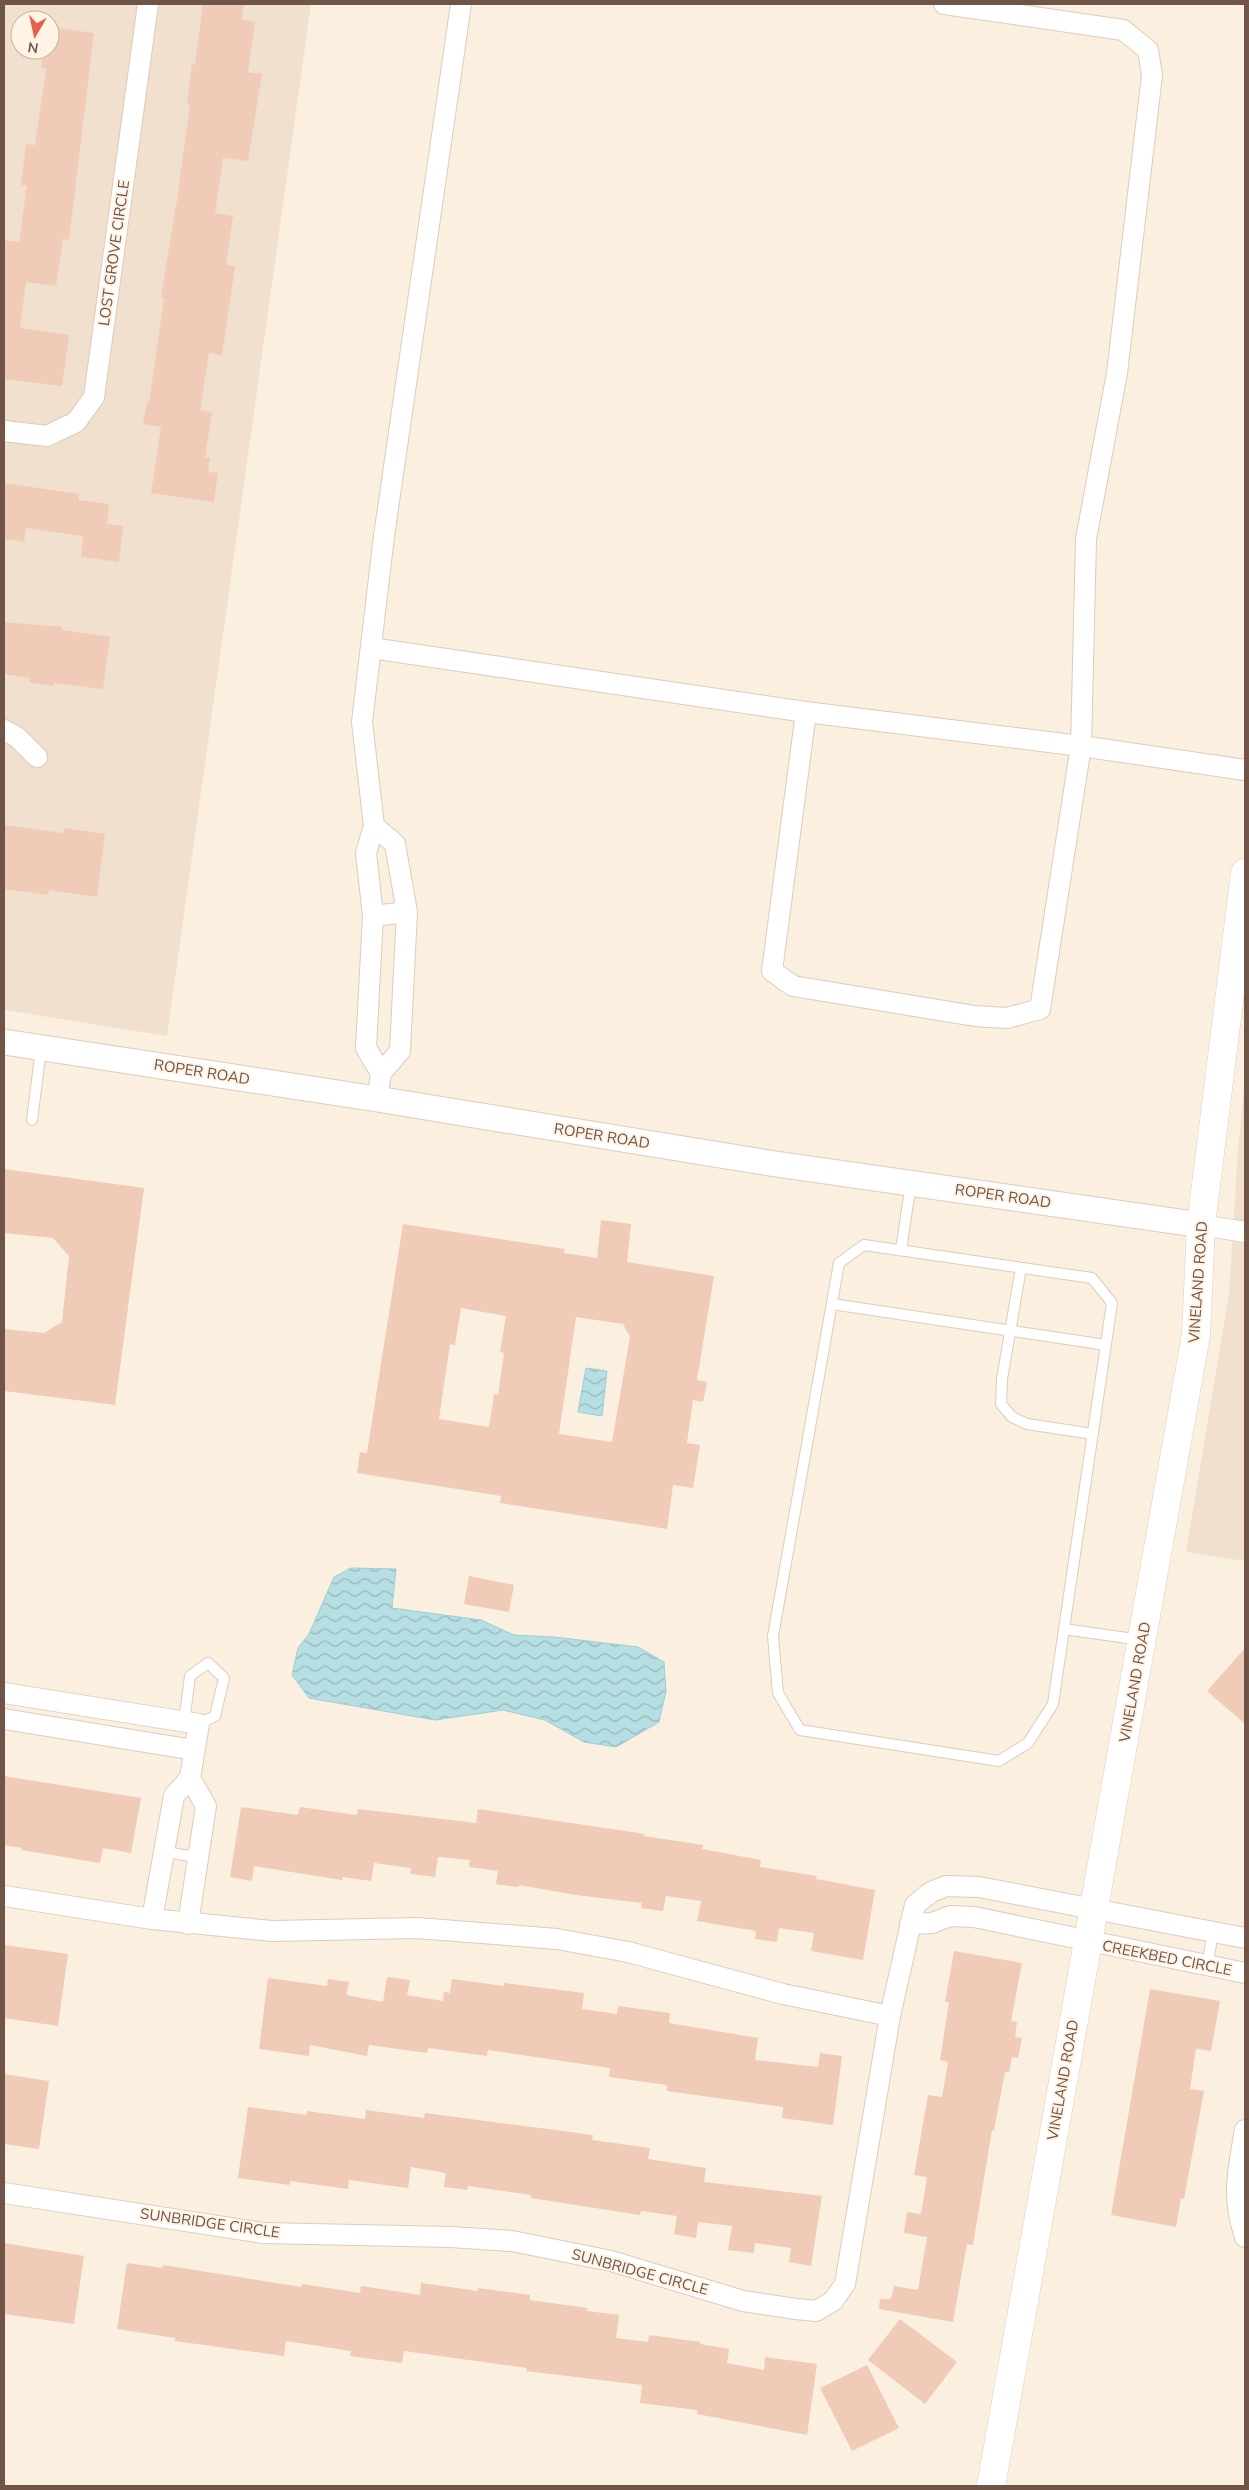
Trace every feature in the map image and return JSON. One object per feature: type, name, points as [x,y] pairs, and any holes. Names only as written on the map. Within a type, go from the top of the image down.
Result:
[{"type":"main road","name":"VINELAND ROAD","points":[[991,2486],[1196,1334],[1202,1225],[1245,873]]},
{"type":"street","name":"LOST GROVE CIRCLE","points":[[4,431],[48,436],[76,422],[94,397],[148,4]]},
{"type":"street","points":[[381,1073],[366,1048],[373,916],[366,853],[374,826],[362,722],[384,536],[462,4]]},
{"type":"street","points":[[806,712],[772,971],[794,986],[975,1016],[1007,1018],[1040,1009],[1081,746],[1086,538],[1117,373],[1152,76],[1148,50],[1123,30],[944,4]]},
{"type":"street","points":[[371,648],[806,712],[1081,746],[1245,770]]},
{"type":"street","points":[[4,730],[17,737],[37,757]]},
{"type":"street","points":[[374,826],[395,844],[407,912],[400,1050],[381,1073],[378,1099]]},
{"type":"street","points":[[373,916],[407,912]]},
{"type":"street","name":"ROPER ROAD","points":[[4,1042],[378,1099],[769,1163],[1202,1225]]},
{"type":"street","points":[[1202,1225],[1245,1232]]},
{"type":"street","points":[[4,1693],[192,1723],[194,1750],[190,1778],[174,1796],[152,1919]]},
{"type":"street","points":[[4,1719],[194,1750]]},
{"type":"street","points":[[188,1924],[206,1806],[190,1778]]},
{"type":"street","name":"SUNBRIDGE CIRCLE","points":[[4,2193],[263,2233],[451,2236],[512,2241],[611,2261],[743,2301],[816,2311],[833,2301],[845,2284],[890,2016],[910,1924],[916,1905],[930,1892],[946,1886],[979,1887],[1094,1910]]},
{"type":"street","points":[[974,1917],[979,1887]]},
{"type":"street","points":[[4,1896],[188,1924],[272,1931],[417,1928],[558,1939],[628,1952],[783,1994],[890,2016]]},
{"type":"street","points":[[1094,1910],[1245,1938]]},
{"type":"street","points":[[910,1924],[932,1924],[950,1916],[974,1917],[1088,1942]]},
{"type":"street","name":"CREEKBED CIRCLE","points":[[1088,1942],[1245,1973]]},
{"type":"street","points":[[1245,2130],[1236,2186],[1237,2214],[1245,2237]]},
{"type":"lane","points":[[32,1120],[42,1048]]},
{"type":"lane","points":[[901,1250],[911,1183]]},
{"type":"lane","points":[[864,1245],[1021,1268],[1092,1278],[1112,1303],[1054,1704],[1028,1743],[999,1761],[800,1730],[778,1693],[773,1636],[839,1263],[864,1245]]},
{"type":"lane","points":[[1021,1268],[1009,1330],[1002,1379],[1001,1404],[1012,1417],[1027,1424],[1093,1434]]},
{"type":"lane","points":[[832,1304],[1106,1345]]},
{"type":"lane","points":[[1064,1629],[1142,1640]]},
{"type":"lane","points":[[208,1663],[224,1678],[215,1716],[192,1723],[190,1676],[208,1663]]},
{"type":"lane","points":[[165,1852],[198,1857]]},
{"type":"lane","points":[[1207,1966],[1213,1933]]},
{"type":"shaded area","points":[[4,4],[311,4],[167,1036],[4,1010]]},
{"type":"shaded area","points":[[1245,1078],[1245,1561],[1186,1552],[1229,1293],[1238,1150]]},
{"type":"water","points":[[586,1368],[607,1371],[602,1416],[578,1412]]},
{"type":"water","points":[[351,1568],[396,1569],[392,1608],[481,1620],[514,1635],[554,1637],[638,1647],[664,1662],[666,1691],[659,1722],[616,1747],[584,1742],[545,1720],[503,1710],[435,1720],[309,1698],[292,1675],[298,1648],[309,1634],[334,1577]]},
{"type":"building","points":[[203,4],[244,4],[242,20],[255,22],[248,72],[262,74],[248,161],[223,158],[215,213],[233,216],[226,265],[235,266],[222,355],[209,353],[200,410],[212,412],[205,458],[210,458],[208,472],[218,473],[214,502],[151,493],[161,427],[143,424],[147,403],[149,403],[164,298],[161,297],[190,104],[187,103],[192,64],[195,65]]},
{"type":"building","points":[[60,28],[94,33],[69,240],[63,239],[56,286],[26,282],[20,328],[69,335],[62,386],[4,379],[4,240],[19,242],[27,185],[21,185],[26,144],[35,145],[46,69],[41,68],[42,60],[60,60]]},
{"type":"building","points":[[4,483],[79,494],[79,500],[109,504],[107,524],[123,526],[119,562],[81,557],[83,536],[26,528],[24,542],[4,539]]},
{"type":"building","points":[[4,622],[62,627],[62,630],[110,637],[103,689],[54,683],[54,686],[29,682],[30,678],[4,674]]},
{"type":"building","points":[[4,825],[64,833],[64,828],[105,834],[97,897],[49,890],[48,895],[4,889]]},
{"type":"building","points":[[4,1169],[144,1188],[115,1405],[4,1391],[4,1329],[44,1333],[62,1322],[69,1256],[53,1238],[4,1233]]},
{"type":"building","points":[[601,1220],[631,1224],[627,1262],[714,1276],[697,1380],[707,1382],[703,1402],[693,1400],[687,1443],[700,1445],[693,1488],[673,1485],[667,1529],[500,1503],[501,1496],[357,1473],[360,1452],[367,1453],[403,1224],[565,1249],[564,1253],[597,1258]],"holes":[[[461,1308],[506,1316],[500,1352],[504,1353],[498,1395],[494,1394],[489,1427],[439,1419],[450,1344],[455,1345]],[[576,1317],[623,1324],[630,1337],[612,1442],[559,1434]]]},
{"type":"building","points":[[469,1576],[514,1585],[509,1612],[464,1604]]},
{"type":"building","points":[[1245,1648],[1245,1724],[1207,1691]]},
{"type":"building","points":[[4,1776],[141,1798],[131,1853],[103,1848],[100,1863],[21,1850],[22,1848],[4,1845]]},
{"type":"building","points":[[241,1807],[298,1815],[300,1807],[357,1815],[358,1809],[476,1823],[478,1809],[645,1834],[644,1836],[703,1845],[702,1849],[761,1860],[760,1867],[817,1876],[816,1879],[875,1890],[863,1960],[811,1951],[814,1933],[779,1928],[777,1942],[755,1939],[756,1931],[697,1921],[701,1901],[666,1896],[663,1911],[641,1908],[642,1903],[576,1895],[519,1885],[518,1887],[496,1884],[498,1871],[469,1867],[470,1860],[438,1857],[435,1877],[410,1874],[411,1868],[374,1863],[371,1881],[343,1877],[342,1880],[254,1866],[252,1881],[230,1877]]},
{"type":"building","points":[[4,1945],[68,1954],[58,2026],[4,2018]]},
{"type":"building","points":[[954,1951],[1022,1963],[1011,2021],[1017,2022],[1015,2037],[1022,2038],[1018,2058],[1012,2057],[1009,2072],[1005,2072],[994,2130],[992,2130],[973,2245],[967,2244],[953,2322],[879,2309],[880,2299],[891,2299],[894,2286],[918,2290],[927,2237],[904,2233],[907,2212],[921,2214],[927,2177],[914,2175],[928,2095],[942,2097],[948,2062],[940,2060],[949,2002],[945,2002]]},
{"type":"building","points":[[387,1977],[410,1980],[407,1995],[443,2001],[444,1992],[450,1993],[452,1979],[504,1986],[504,1983],[584,1993],[582,2009],[617,2014],[618,2006],[670,2013],[669,2023],[758,2038],[755,2060],[818,2067],[820,2053],[842,2056],[833,2125],[782,2118],[783,2107],[667,2091],[667,2085],[609,2077],[610,2068],[488,2050],[487,2056],[428,2048],[427,2053],[369,2045],[367,2056],[310,2045],[309,2056],[259,2049],[268,1978],[327,1986],[328,1979],[349,1982],[346,1995],[383,2002]]},
{"type":"building","points":[[1150,1989],[1220,2001],[1211,2051],[1196,2049],[1190,2089],[1204,2091],[1184,2199],[1181,2198],[1176,2227],[1111,2215]]},
{"type":"building","points":[[4,2074],[49,2081],[39,2149],[4,2144]]},
{"type":"building","points":[[248,2107],[307,2115],[307,2111],[365,2119],[366,2110],[424,2118],[425,2113],[593,2135],[592,2140],[650,2148],[648,2159],[706,2168],[704,2182],[822,2196],[811,2266],[789,2262],[791,2248],[755,2243],[754,2253],[728,2250],[732,2226],[698,2222],[696,2238],[674,2234],[677,2216],[641,2211],[640,2215],[531,2198],[532,2195],[468,2186],[467,2190],[444,2187],[446,2173],[411,2167],[408,2188],[349,2180],[348,2189],[290,2181],[290,2185],[238,2178]]},
{"type":"building","points":[[4,2243],[84,2256],[74,2324],[4,2314]]},
{"type":"building","points":[[127,2263],[163,2268],[163,2265],[301,2287],[302,2284],[360,2293],[361,2286],[420,2295],[421,2283],[478,2291],[478,2288],[530,2295],[530,2300],[588,2308],[587,2311],[619,2315],[616,2338],[648,2342],[649,2335],[700,2342],[700,2344],[729,2349],[727,2363],[764,2370],[765,2357],[817,2364],[807,2435],[697,2414],[697,2410],[640,2403],[642,2385],[526,2371],[527,2368],[404,2351],[402,2363],[350,2356],[351,2351],[286,2341],[284,2356],[175,2341],[175,2338],[117,2329]]},
{"type":"building","points":[[900,2319],[957,2362],[925,2404],[868,2360]]},
{"type":"building","points":[[867,2365],[899,2428],[852,2451],[820,2388]]}]
